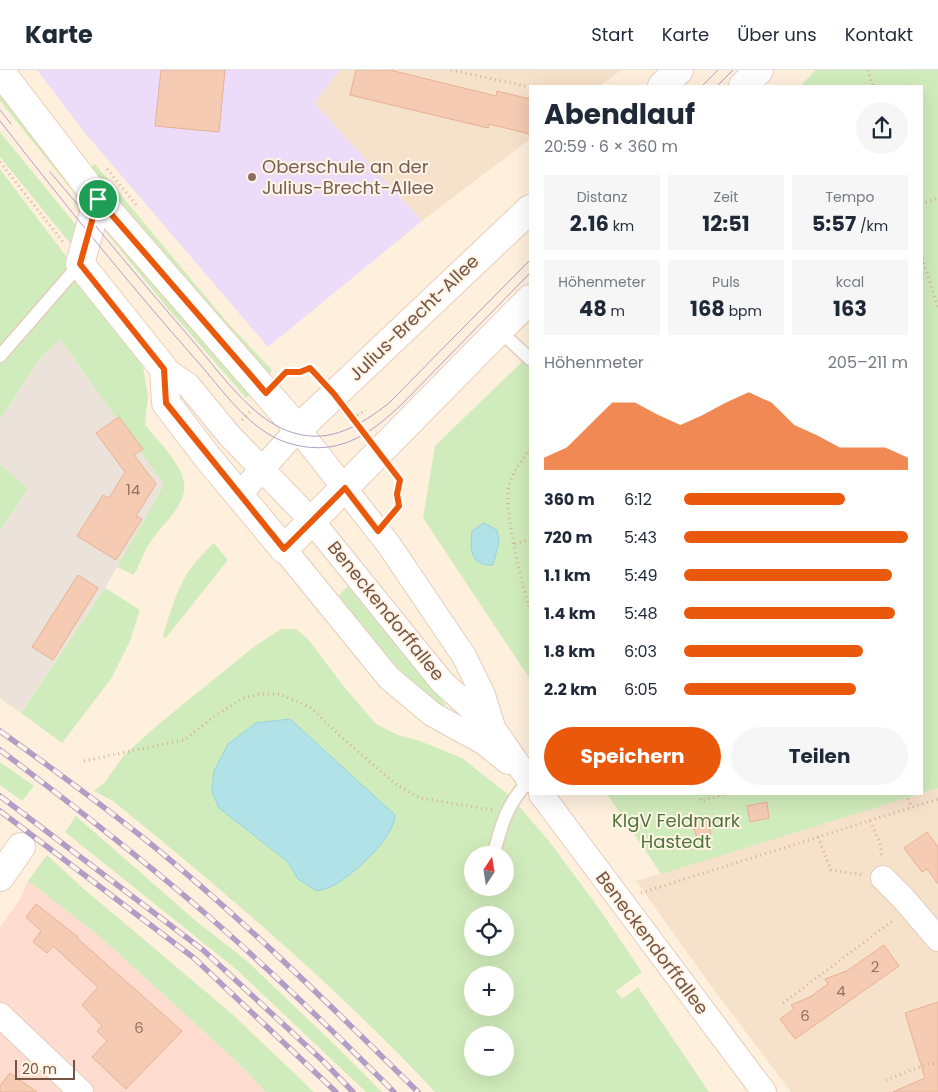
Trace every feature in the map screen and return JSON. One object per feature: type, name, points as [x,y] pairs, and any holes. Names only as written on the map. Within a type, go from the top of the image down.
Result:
[{"type":"main road","points":[[663,85],[679,70]]},
{"type":"main road","points":[[744,85],[759,70]]},
{"type":"main road","points":[[0,72],[98,199],[298,429]]},
{"type":"main road","points":[[98,199],[80,264],[164,369]]},
{"type":"main road","name":"Julius-Brecht-Allee","points":[[298,429],[529,210]]},
{"type":"main road","points":[[284,549],[529,300]]},
{"type":"main road","name":"Beneckendorffallee","points":[[164,369],[166,403],[238,495],[284,549]]},
{"type":"main road","points":[[0,877],[21,847]]},
{"type":"street","name":"Beneckendorffallee","points":[[164,369],[188,385],[229,435],[262,467],[312,521],[442,682],[493,728],[529,779]]},
{"type":"street","name":"Beneckendorffallee","points":[[298,429],[378,531],[464,656],[483,695],[493,728]]},
{"type":"street","name":"Julius-Brecht-Allee","points":[[238,495],[298,429]]},
{"type":"street","name":"Beneckendorffallee","points":[[284,549],[389,678],[432,714],[483,742],[529,782]]},
{"type":"street","name":"Beneckendorffallee","points":[[541,795],[764,1092]]},
{"type":"street","points":[[883,878],[938,939]]},
{"type":"street","points":[[0,1014],[81,1092]]},
{"type":"lane","points":[[0,356],[80,264]]},
{"type":"lane","points":[[499,330],[529,358]]},
{"type":"lane","points":[[496,846],[512,800],[529,788]]},
{"type":"path","points":[[451,70],[529,87]]},
{"type":"path","points":[[868,70],[873,85]]},
{"type":"path","points":[[0,162],[80,264]]},
{"type":"path","points":[[923,203],[938,198]]},
{"type":"path","points":[[923,259],[938,308]]},
{"type":"path","points":[[229,435],[286,372],[300,372],[310,368],[334,394],[400,480],[397,494],[399,506],[378,531]]},
{"type":"path","points":[[353,418],[366,410]]},
{"type":"path","points":[[529,450],[509,485],[507,510],[529,606]]},
{"type":"path","points":[[515,544],[529,539]]},
{"type":"path","points":[[84,761],[184,740],[215,716],[244,698],[261,694],[279,694],[310,707],[341,737],[397,785],[420,798],[476,806],[506,813]]},
{"type":"path","points":[[699,795],[701,801],[722,795]]},
{"type":"path","points":[[906,795],[912,808]]},
{"type":"path","points":[[624,904],[644,892],[938,799]]},
{"type":"path","points":[[818,837],[831,870],[883,878],[880,843],[870,821]]},
{"type":"path","points":[[783,1003],[911,907]]},
{"type":"path","points":[[886,1080],[927,1064],[938,1063]]},
{"type":"shaded area","name":"Oberschule an der Julius-Brecht-Allee","points":[[37,70],[340,70],[314,103],[422,221],[268,347],[85,133]]},
{"type":"shaded area","points":[[340,70],[621,70],[601,85],[529,85],[529,140],[422,221],[314,103]]},
{"type":"shaded area","points":[[60,339],[164,485],[105,588],[21,713],[0,698],[0,531],[28,489],[0,464],[0,420],[39,359]]},
{"type":"shaded area","points":[[938,788],[938,1092],[791,1092],[712,987],[636,881],[915,795],[923,795],[923,793]]},
{"type":"shaded area","points":[[28,881],[98,935],[236,1061],[266,1092],[0,1092],[0,927],[20,899]]},
{"type":"green space","points":[[816,70],[938,70],[938,788],[923,792],[923,85],[801,85]]},
{"type":"green space","points":[[0,93],[93,205],[90,213],[0,101]]},
{"type":"green space","points":[[0,132],[84,235],[78,253],[0,157]]},
{"type":"green space","points":[[95,164],[227,322],[272,370],[269,375],[89,168]]},
{"type":"green space","points":[[0,169],[141,355],[148,396],[145,425],[172,457],[183,478],[184,487],[180,504],[156,534],[134,575],[117,567],[164,485],[60,339],[39,359],[0,420]]},
{"type":"green space","points":[[103,216],[251,394],[246,398],[165,305],[100,225]]},
{"type":"green space","points":[[529,355],[529,677],[423,518],[435,446]]},
{"type":"green space","points":[[0,464],[28,489],[0,531]]},
{"type":"green space","points":[[214,543],[228,560],[165,639],[163,635],[181,585],[194,565]]},
{"type":"green space","points":[[349,585],[445,704],[445,708],[426,695],[401,673],[368,635],[339,595]]},
{"type":"green space","points":[[105,588],[140,610],[130,641],[111,679],[62,743],[21,713]]},
{"type":"green space","points":[[281,629],[296,629],[308,639],[345,688],[376,724],[398,735],[420,741],[462,758],[510,796],[549,841],[598,907],[642,972],[616,991],[622,999],[638,987],[709,1092],[435,1092],[359,1015],[279,941],[113,801],[94,791],[105,782],[124,755],[160,723],[255,646]]},
{"type":"green space","points":[[0,762],[34,786],[22,801],[0,785]]},
{"type":"green space","name":"KlgV Feldmark Hastedt","points":[[608,795],[917,795],[661,874]]},
{"type":"green space","points":[[76,816],[196,921],[247,961],[382,1092],[366,1092],[237,970],[65,832]]},
{"type":"green space","points":[[47,855],[84,889],[231,1013],[314,1092],[266,1092],[236,1061],[98,935],[28,881]]},
{"type":"water","points":[[484,523],[497,530],[499,542],[493,565],[480,563],[473,555],[471,544],[472,531]]},
{"type":"water","points":[[290,719],[395,815],[388,834],[373,854],[344,879],[317,891],[298,879],[288,862],[219,808],[212,792],[214,771],[228,744],[256,723]]},
{"type":"building","points":[[161,70],[225,70],[219,132],[155,126]]},
{"type":"building","points":[[356,70],[390,70],[496,96],[497,91],[529,99],[529,134],[489,124],[488,128],[350,95]]},
{"type":"building","points":[[119,417],[143,449],[134,455],[156,484],[136,516],[142,519],[116,560],[77,536],[103,495],[109,498],[125,472],[96,433]]},
{"type":"building","points":[[78,575],[98,588],[53,660],[32,647]]},
{"type":"building","points":[[767,802],[769,818],[750,822],[747,806]]},
{"type":"building","points":[[706,819],[711,834],[697,838],[692,823]]},
{"type":"building","points":[[927,832],[938,847],[938,884],[927,869],[922,872],[904,848]]},
{"type":"building","points":[[36,904],[78,937],[182,1031],[126,1089],[92,1057],[107,1041],[97,1031],[102,1026],[82,1005],[98,987],[53,946],[47,953],[33,942],[41,931],[26,917]]},
{"type":"building","points":[[884,945],[899,966],[795,1039],[780,1019],[794,1009],[791,1005],[810,997],[828,984],[825,979],[847,971]]},
{"type":"building","points":[[938,1002],[938,1092],[893,1092],[925,1078],[905,1013]]},
{"type":"building","points":[[10,1073],[37,1092],[0,1092],[0,1086]]},
{"type":"tram line","points":[[703,85],[718,70]]},
{"type":"tram line","points":[[718,85],[733,70]]},
{"type":"tram line","points":[[0,110],[11,124]]},
{"type":"tram line","points":[[0,121],[121,272],[226,396],[259,428],[285,442],[303,447],[320,448],[335,446],[364,434],[403,403],[529,274]]},
{"type":"tram line","points":[[50,172],[238,394],[251,407],[279,427],[308,436],[333,434],[344,430],[367,419],[388,404],[529,261]]},
{"type":"railway","points":[[0,731],[146,840],[217,900],[418,1092]]},
{"type":"railway","points":[[0,750],[105,831],[207,915],[302,1002],[394,1092]]},
{"type":"railway","points":[[0,796],[203,950],[323,1061],[353,1092]]},
{"type":"railway","points":[[0,811],[194,958],[336,1092]]},
{"type":"place","name":"Oberschule an der Julius-Brecht-Allee","points":[[252,177]]},
{"type":"route","points":[[98,199],[266,393],[286,372],[300,372],[310,368],[334,394],[400,480],[397,494],[399,506],[378,531],[345,488],[284,549],[260,521],[166,403],[164,369],[80,264],[98,199]]}]
